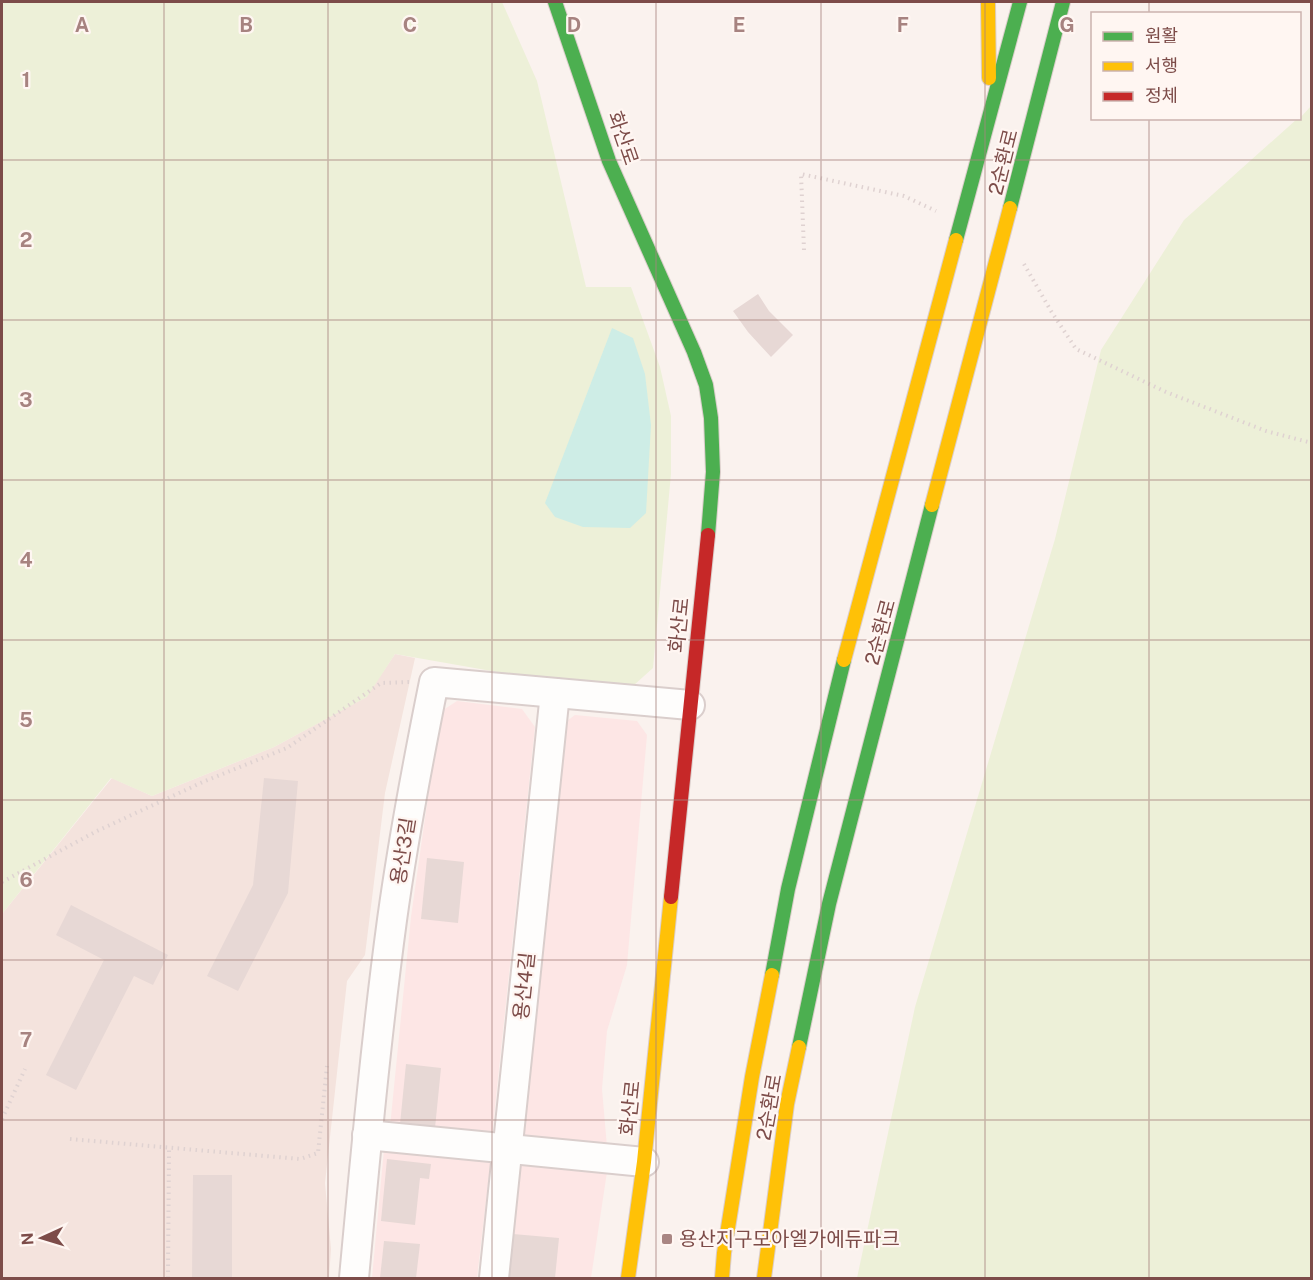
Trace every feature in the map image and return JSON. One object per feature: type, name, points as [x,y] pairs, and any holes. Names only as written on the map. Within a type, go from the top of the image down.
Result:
[{"type":"main road","name":"화산로","points":[[555,2],[609,160],[694,352],[706,385],[711,418],[713,472],[644,1162],[628,1278]]},
{"type":"main road","points":[[988,2],[990,120]]},
{"type":"main road","name":"2순환로","points":[[722,1278],[752,1077],[788,889],[838,681],[1020,2]]},
{"type":"main road","name":"2순환로","points":[[764,1278],[787,1104],[829,904],[1064,2]]},
{"type":"street","points":[[434,682],[690,705]]},
{"type":"street","name":"용산3길","points":[[354,1278],[367,1135],[392,920],[434,682]]},
{"type":"street","name":"용산4길","points":[[494,1278],[555,693]]},
{"type":"street","points":[[367,1135],[644,1162]]},
{"type":"path","points":[[804,250],[801,174],[904,196],[944,215]]},
{"type":"path","points":[[1021,258],[1076,349],[1166,392],[1266,431],[1311,443]]},
{"type":"path","points":[[2,882],[98,831],[205,781],[287,748],[381,683],[434,682]]},
{"type":"path","points":[[70,1139],[300,1159],[318,1153],[327,1066]]},
{"type":"path","points":[[2,1119],[25,1069]]},
{"type":"path","points":[[168,1278],[169,1148]]},
{"type":"shaded area","points":[[395,654],[415,658],[385,793],[365,955],[347,981],[325,1183],[331,1249],[329,1278],[2,1278],[2,914],[112,778],[152,796],[274,747],[366,697]]},
{"type":"shaded area","points":[[457,701],[522,709],[535,727],[492,1136],[390,1127],[411,917],[440,712]]},
{"type":"shaded area","points":[[575,715],[637,721],[647,735],[627,965],[607,1031],[602,1089],[607,1147],[523,1138],[559,727]]},
{"type":"shaded area","points":[[384,1149],[491,1158],[477,1278],[372,1278]]},
{"type":"shaded area","points":[[521,1161],[607,1172],[591,1278],[505,1278]]},
{"type":"green space","points":[[2,2],[502,2],[537,81],[586,287],[631,287],[660,367],[671,416],[671,474],[653,668],[634,685],[526,677],[395,654],[367,697],[274,747],[152,796],[111,778],[2,914]]},
{"type":"green space","points":[[1311,106],[1311,1278],[857,1278],[915,1007],[1055,539],[1101,350],[1184,220],[1296,120],[1301,120]]},
{"type":"water","points":[[612,328],[633,338],[645,374],[651,425],[646,513],[630,528],[583,527],[555,517],[545,503]]},
{"type":"building","points":[[758,294],[769,311],[793,335],[771,357],[748,332],[733,311]]},
{"type":"building","points":[[264,778],[298,781],[288,893],[238,991],[207,976],[253,885]]},
{"type":"building","points":[[427,858],[464,862],[458,923],[421,919]]},
{"type":"building","points":[[71,905],[168,955],[153,985],[134,976],[76,1090],[46,1075],[104,960],[56,935]]},
{"type":"building","points":[[406,1064],[441,1068],[435,1128],[400,1124]]},
{"type":"building","points":[[387,1159],[431,1164],[429,1179],[420,1178],[415,1225],[381,1221]]},
{"type":"building","points":[[193,1175],[232,1175],[232,1278],[192,1278]]},
{"type":"building","points":[[513,1234],[559,1238],[555,1278],[508,1278]]},
{"type":"building","points":[[384,1241],[420,1244],[416,1278],[380,1278]]},
{"type":"traffic: fast","points":[[555,2],[609,161],[694,352],[706,385],[711,418],[713,472],[708,535]]},
{"type":"traffic: fast","points":[[956,240],[1020,2]]},
{"type":"traffic: fast","points":[[1010,208],[1063,2]]},
{"type":"traffic: fast","points":[[799,1047],[829,904],[932,505]]},
{"type":"traffic: fast","points":[[772,975],[788,889],[844,660]]},
{"type":"traffic: slow","points":[[988,2],[989,78]]},
{"type":"traffic: slow","points":[[932,505],[1010,208]]},
{"type":"traffic: slow","points":[[844,660],[956,240]]},
{"type":"traffic: slow","points":[[628,1278],[644,1162],[671,897]]},
{"type":"traffic: slow","points":[[722,1278],[752,1077],[772,975]]},
{"type":"traffic: slow","points":[[764,1278],[787,1104],[799,1047]]},
{"type":"traffic: jam","points":[[671,897],[708,535]]},
{"type":"place","name":"용산지구모아엘가에듀파크","points":[[667,1239]]}]
